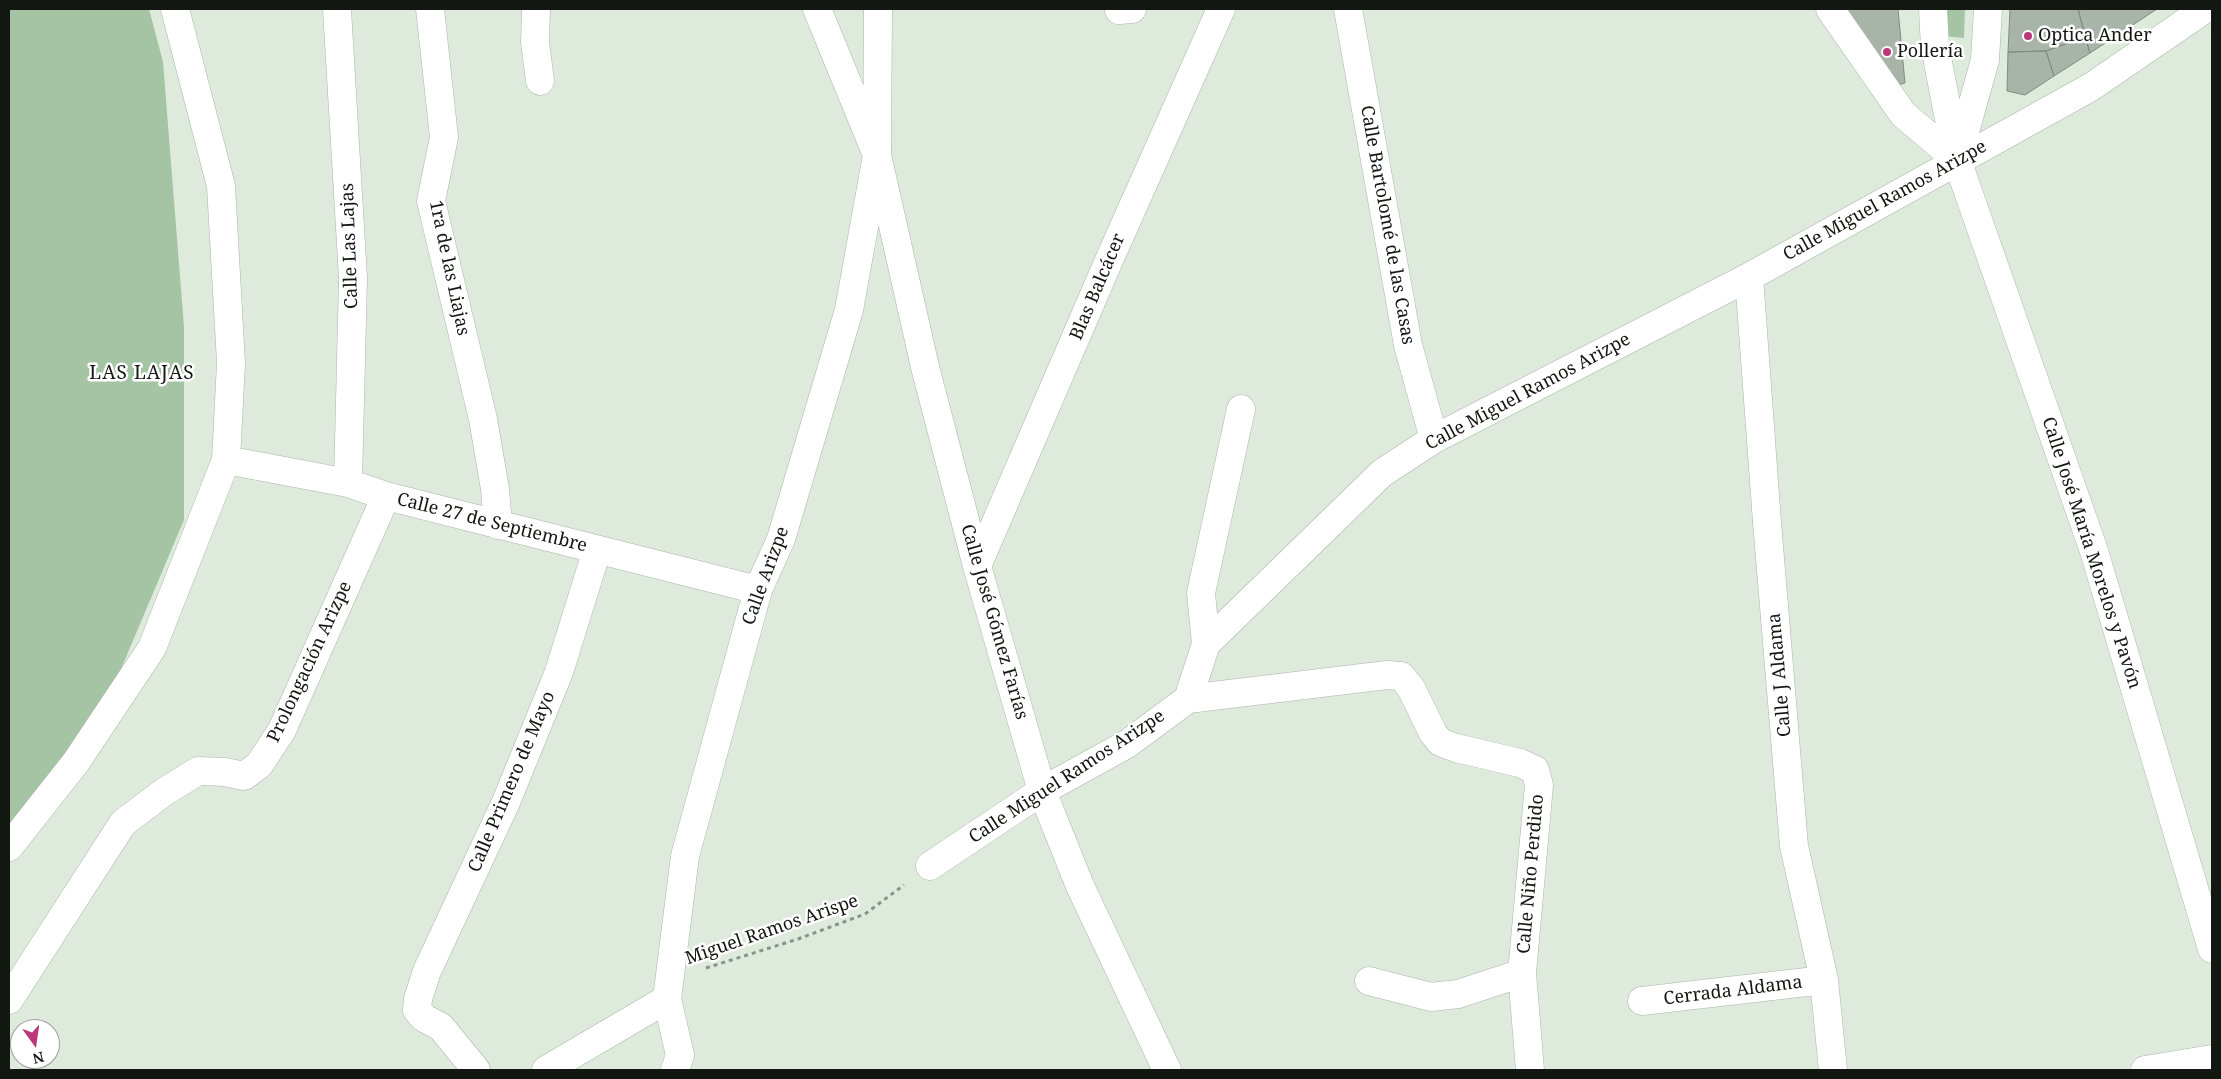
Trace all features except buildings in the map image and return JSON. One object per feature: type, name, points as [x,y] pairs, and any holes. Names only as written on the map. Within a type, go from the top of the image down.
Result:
[{"type":"street","points":[[9,847],[76,762],[152,648],[226,460],[232,362],[221,186],[175,9]]},
{"type":"street","name":"Calle Las Lajas","points":[[337,9],[353,278],[348,483]]},
{"type":"street","name":"1ra de las Liajas","points":[[430,9],[444,136],[431,201],[483,419],[495,489],[498,525]]},
{"type":"street","points":[[536,9],[536,42],[540,81]]},
{"type":"street","points":[[817,9],[877,155]]},
{"type":"street","points":[[877,155],[878,9]]},
{"type":"street","name":"Blas Balcácer","points":[[977,566],[1110,258],[1221,9]]},
{"type":"street","name":"Calle Bartolomé de las Casas","points":[[1348,9],[1408,345],[1434,439]]},
{"type":"street","points":[[1830,9],[1903,114],[1957,160],[1985,60],[1988,9]]},
{"type":"street","name":"Calle José María Morelos y Pavón","points":[[1933,9],[1935,47],[1957,160],[2094,551],[2212,949]]},
{"type":"street","name":"Calle Miguel Ramos Arizpe","points":[[930,866],[1042,791],[1127,744],[1188,699],[1206,644],[1382,473],[1434,439],[1749,277],[2091,87],[2205,9]]},
{"type":"street","name":"Calle José Gómez Farías","points":[[877,155],[925,367],[977,566],[1042,791],[1080,886],[1167,1070]]},
{"type":"street","name":"Calle Arizpe","points":[[675,1070],[680,1055],[668,990],[684,856],[758,590],[781,539],[849,310],[877,155]]},
{"type":"street","name":"Calle J Aldama","points":[[1749,277],[1766,522],[1794,846],[1824,980],[1833,1070]]},
{"type":"street","points":[[1206,644],[1201,593],[1241,410]]},
{"type":"street","name":"Calle 27 de Septiembre","points":[[226,460],[348,483],[386,496],[758,590]]},
{"type":"street","name":"Prolongación Arizpe","points":[[9,1000],[124,823],[164,792],[198,771],[225,772],[244,776],[259,765],[282,730],[386,496]]},
{"type":"street","name":"Calle Primero de Mayo","points":[[476,1070],[441,1027],[424,1018],[417,1010],[427,971],[506,802],[559,672],[597,550]]},
{"type":"street","name":"Calle Niño Perdido","points":[[1188,699],[1386,674],[1401,676],[1410,688],[1440,742],[1456,748],[1520,763],[1535,770],[1539,785],[1522,973],[1530,1070]]},
{"type":"street","points":[[1369,981],[1431,997],[1458,994],[1522,973]]},
{"type":"street","name":"Cerrada Aldama","points":[[1642,1001],[1824,980]]},
{"type":"street","points":[[546,1070],[668,990]]},
{"type":"street","points":[[2145,1070],[2212,1059]]},
{"type":"path","name":"Miguel Ramos Arispe","points":[[668,990],[865,914],[930,866]]},
{"type":"green space","points":[[9,9],[149,9],[163,62],[184,327],[184,520],[107,702],[9,833]]},
{"type":"green space","points":[[1944,9],[1965,9],[1964,38],[1943,36]]},
{"type":"place","name":"Optica Ander","points":[[2028,36]]},
{"type":"place","name":"Pollería","points":[[1887,52]]},
{"type":"district","name":"LAS LAJAS","points":[[142,374]]}]
